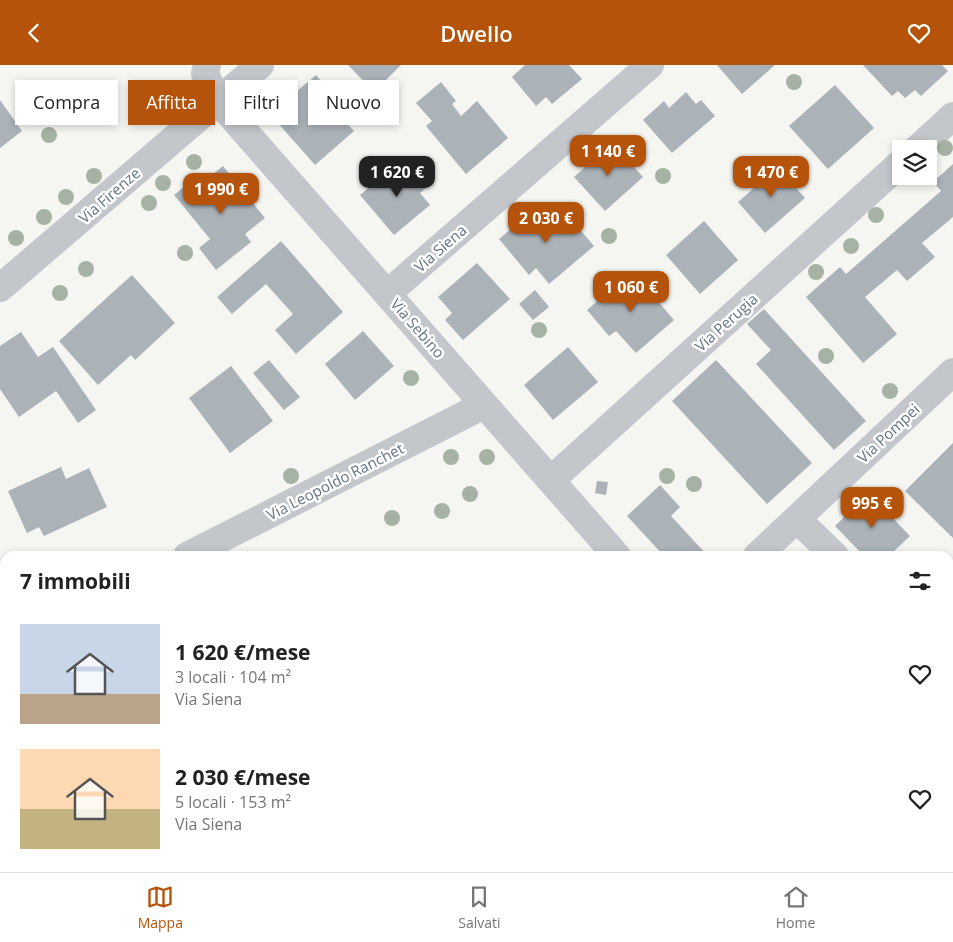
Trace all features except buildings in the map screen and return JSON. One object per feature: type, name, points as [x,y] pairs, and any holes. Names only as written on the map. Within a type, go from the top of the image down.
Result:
[{"type":"street","points":[[207,65],[205,74],[218,101]]},
{"type":"street","name":"Via Firenze","points":[[0,288],[260,65]]},
{"type":"street","name":"Via Siena","points":[[388,293],[650,65]]},
{"type":"street","name":"Via Sebino","points":[[218,101],[613,551]]},
{"type":"street","points":[[927,140],[953,116]]},
{"type":"street","name":"Via Perugia","points":[[551,480],[892,171]]},
{"type":"street","name":"Via Pompei","points":[[762,551],[953,372]]},
{"type":"street","name":"Via Leopoldo Ranchet","points":[[197,551],[484,405]]},
{"type":"street","points":[[797,519],[830,551]]}]
